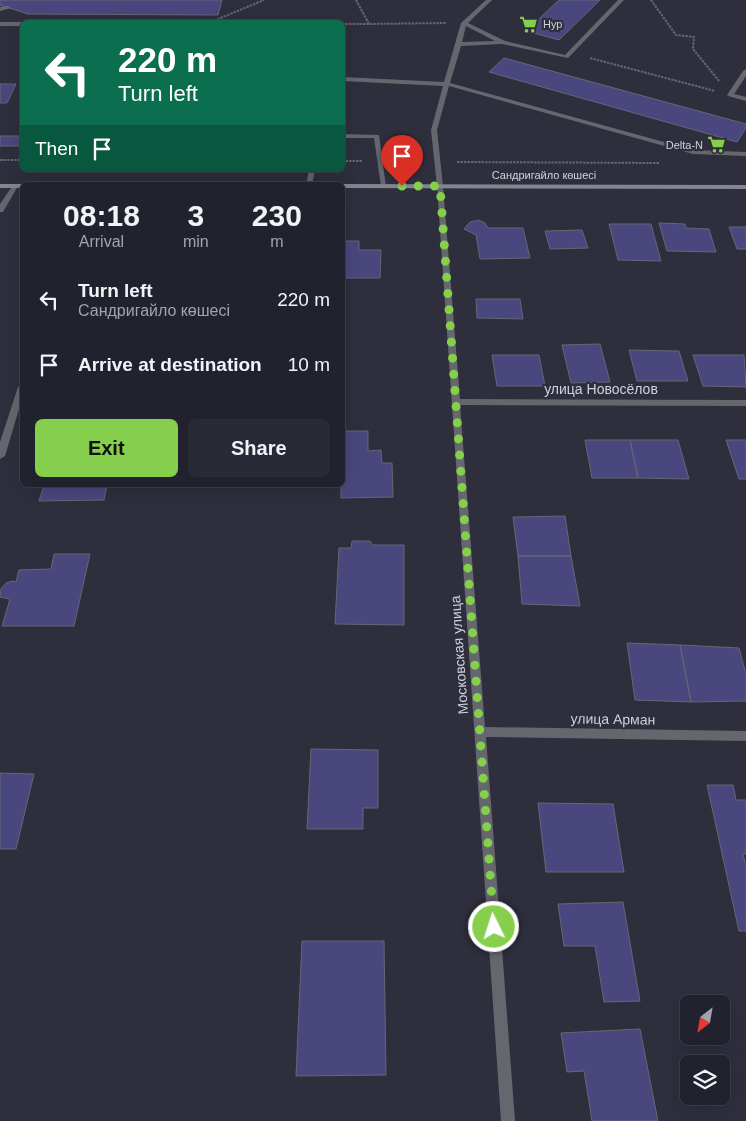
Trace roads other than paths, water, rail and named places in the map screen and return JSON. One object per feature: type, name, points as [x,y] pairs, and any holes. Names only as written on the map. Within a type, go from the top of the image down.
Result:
[{"type":"street","points":[[0,186],[19,186]]},
{"type":"street","name":"Сандригайло көшесі","points":[[345,186],[746,187]]},
{"type":"lane","points":[[489,0],[464,23],[503,42],[566,56],[621,0]]},
{"type":"lane","points":[[0,9],[8,8]]},
{"type":"lane","name":"Московская улица","points":[[464,23],[434,130],[440,186],[508,1121]]},
{"type":"lane","points":[[0,24],[20,24]]},
{"type":"lane","points":[[458,44],[503,42]]},
{"type":"lane","points":[[746,71],[730,95],[746,99]]},
{"type":"lane","points":[[345,80],[448,84],[693,152],[746,154]]},
{"type":"lane","points":[[345,136],[377,136],[384,186]]},
{"type":"lane","points":[[0,210],[19,186]]},
{"type":"lane","points":[[0,456],[20,393]]},
{"type":"lane","name":"улица Новосёлов","points":[[456,402],[746,403]]},
{"type":"lane","name":"улица Арман","points":[[480,732],[746,736]]},
{"type":"place","name":"Нур","points":[[529,24]]},
{"type":"place","name":"Delta-N","points":[[717,145]]}]
